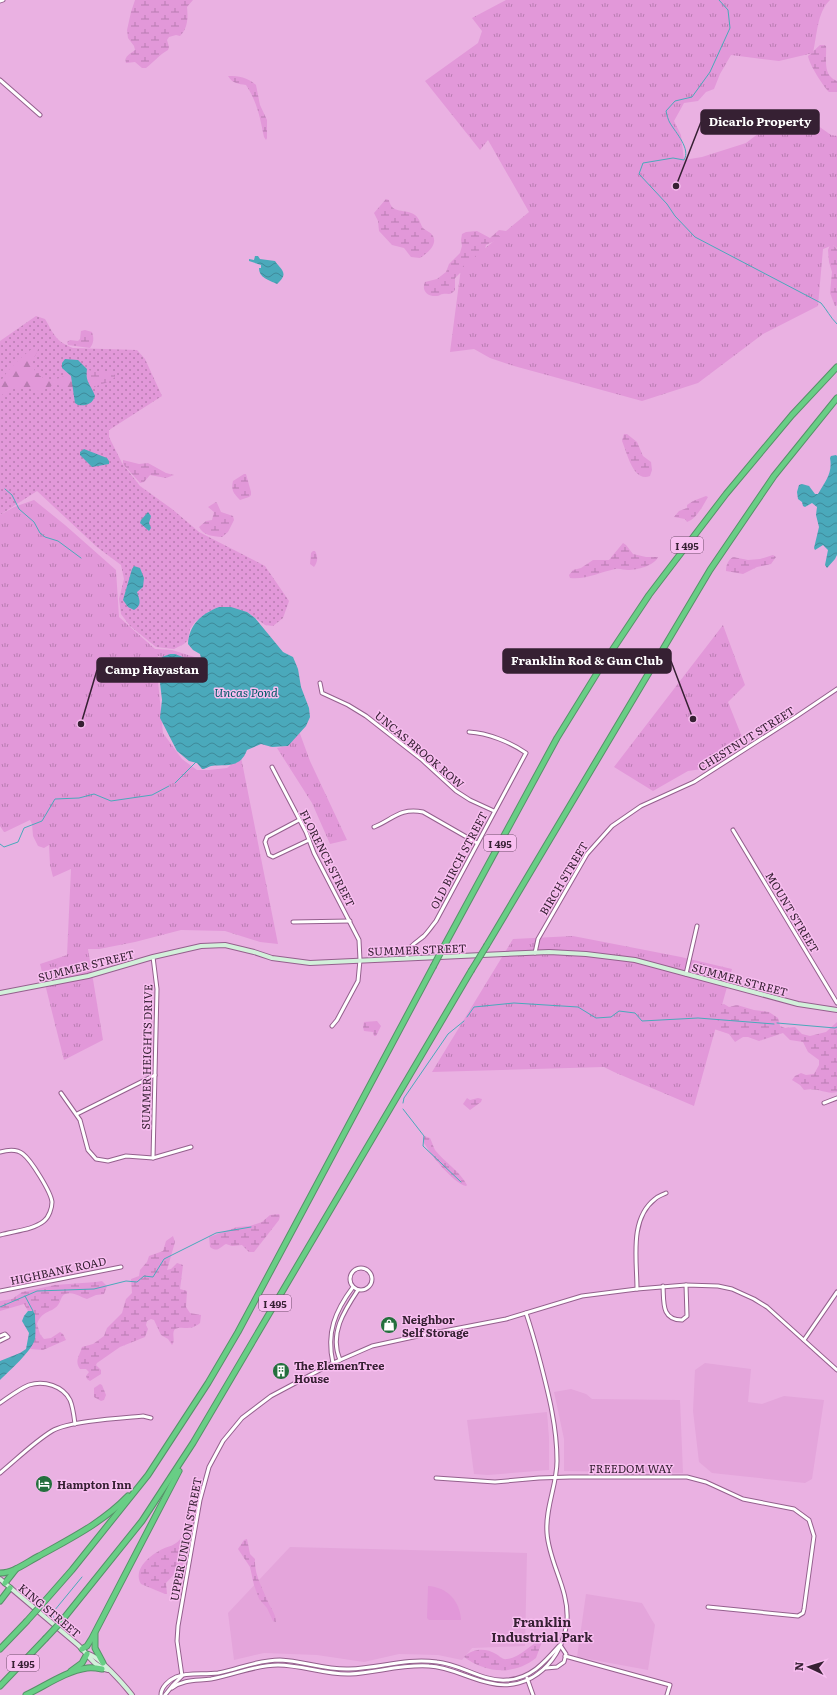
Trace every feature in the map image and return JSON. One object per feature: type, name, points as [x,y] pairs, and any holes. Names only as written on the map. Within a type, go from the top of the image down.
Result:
[{"type":"highway","name":"I 495","points":[[0,1649],[44,1603],[155,1466],[208,1383],[238,1332],[557,738],[599,670],[649,595],[726,494],[792,415],[837,367]]},
{"type":"highway","name":"I 495","points":[[0,1686],[60,1623],[142,1521],[193,1443],[471,971],[710,570],[774,476],[837,398]]},
{"type":"highway","points":[[82,1649],[87,1646],[96,1631],[193,1443]]},
{"type":"highway","points":[[0,1573],[4,1573],[19,1567],[92,1527],[110,1514],[155,1466]]},
{"type":"highway","points":[[5,1583],[19,1567]]},
{"type":"highway","points":[[0,1601],[10,1588]]},
{"type":"highway","points":[[26,1695],[68,1674],[86,1668],[103,1666],[95,1648],[96,1631]]},
{"type":"highway","points":[[68,1674],[82,1663],[87,1654]]},
{"type":"main road","name":"SUMMER STREET","points":[[0,993],[88,976],[187,948],[213,945],[233,947],[272,958],[318,964],[360,960],[535,953],[562,953],[623,958],[798,1004],[837,1010]]},
{"type":"main road","name":"KING STREET","points":[[0,1579],[82,1649],[89,1658],[103,1666]]},
{"type":"main road","points":[[103,1666],[132,1695]]},
{"type":"street","points":[[0,80],[40,115]]},
{"type":"street","name":"UNCAS BROOK ROW","points":[[320,683],[322,693],[348,705],[366,716],[421,760],[456,792],[494,811]]},
{"type":"street","name":"CHESTNUT STREET","points":[[661,797],[694,782],[837,689]]},
{"type":"street","name":"OLD BIRCH STREET","points":[[407,958],[409,948],[424,936],[436,921],[526,753],[521,749],[484,734],[469,732]]},
{"type":"street","name":"FLORENCE STREET","points":[[272,767],[359,940],[360,960],[355,988],[332,1026]]},
{"type":"street","name":"BIRCH STREET","points":[[535,953],[536,942],[583,861],[596,842],[612,826],[623,818],[661,797]]},
{"type":"street","points":[[374,827],[401,813],[416,811],[422,812],[477,843]]},
{"type":"street","points":[[299,820],[267,838],[266,842],[269,855],[271,857],[309,840]]},
{"type":"street","name":"MOUNT STREET","points":[[733,830],[837,1004]]},
{"type":"street","points":[[293,922],[350,921]]},
{"type":"street","points":[[686,974],[697,926]]},
{"type":"street","name":"SUMMER HEIGHTS DRIVE","points":[[153,957],[157,989],[153,1158]]},
{"type":"street","points":[[77,1114],[155,1075]]},
{"type":"street","points":[[61,1093],[77,1114],[83,1126],[88,1150],[96,1159],[108,1161],[126,1156],[153,1158],[191,1148]]},
{"type":"street","points":[[824,1103],[837,1098]]},
{"type":"street","points":[[0,1152],[8,1150],[22,1153],[42,1181],[52,1200],[46,1220],[39,1225],[0,1235]]},
{"type":"street","points":[[637,1289],[636,1236],[639,1223],[646,1208],[655,1199],[666,1193]]},
{"type":"street","name":"HIGHBANK ROAD","points":[[0,1291],[121,1267]]},
{"type":"street","points":[[360,1268],[367,1270],[372,1278],[371,1284],[366,1289],[358,1290],[354,1287],[350,1279],[353,1273],[360,1268]]},
{"type":"street","points":[[663,1286],[665,1311],[667,1315],[674,1319],[682,1320],[687,1316],[686,1285]]},
{"type":"street","name":"UPPER UNION STREET","points":[[182,1676],[178,1626],[204,1480],[212,1462],[223,1441],[231,1430],[252,1409],[271,1396],[333,1363],[379,1344],[506,1319],[582,1296],[663,1286],[686,1285],[718,1286],[746,1295],[767,1307],[837,1370]]},
{"type":"street","points":[[333,1363],[330,1338],[333,1324],[354,1287]]},
{"type":"street","points":[[340,1360],[336,1350],[338,1326],[358,1290]]},
{"type":"street","points":[[804,1340],[837,1292]]},
{"type":"street","points":[[526,1313],[531,1325],[554,1417],[557,1453],[555,1477],[546,1530],[551,1557],[563,1587],[567,1602],[567,1620],[564,1636],[556,1657],[546,1668]]},
{"type":"street","points":[[0,1336],[5,1334],[8,1336],[7,1339],[0,1342]]},
{"type":"street","points":[[0,1403],[30,1385],[39,1383],[48,1384],[58,1388],[68,1398],[72,1407],[75,1424]]},
{"type":"street","points":[[0,1473],[45,1435],[57,1428],[75,1424],[143,1416],[152,1418]]},
{"type":"street","name":"FREEDOM WAY","points":[[436,1478],[495,1482],[555,1477],[683,1477],[698,1479],[743,1499],[794,1509],[808,1520],[814,1536],[804,1609],[800,1615],[708,1607]]},
{"type":"street","points":[[165,1695],[182,1682],[218,1678],[254,1668],[278,1665],[296,1666],[346,1674],[366,1673],[409,1665],[429,1666],[445,1668],[491,1684],[508,1685],[527,1678],[546,1668],[559,1666],[564,1662],[565,1656],[565,1651],[560,1645]]},
{"type":"street","points":[[161,1695],[163,1688],[168,1682],[176,1677],[217,1673],[253,1663],[278,1660],[296,1661],[346,1669],[366,1668],[408,1660],[435,1661],[446,1663],[492,1679],[507,1680],[527,1678],[543,1664],[560,1645]]},
{"type":"street","points":[[565,1656],[670,1685],[667,1695]]},
{"type":"street","points":[[170,1690],[182,1676]]},
{"type":"street","points":[[527,1678],[533,1695]]},
{"type":"shaded area","points":[[705,1363],[751,1369],[748,1402],[762,1404],[784,1396],[824,1400],[812,1479],[805,1483],[712,1473],[699,1462],[693,1411],[695,1370]]},
{"type":"shaded area","points":[[571,1389],[586,1394],[592,1399],[680,1400],[683,1473],[564,1471],[564,1439],[554,1392]]},
{"type":"shaded area","points":[[547,1412],[549,1470],[488,1475],[474,1474],[467,1420]]},
{"type":"shaded area","points":[[290,1547],[527,1553],[525,1646],[472,1648],[462,1660],[438,1655],[399,1654],[364,1662],[317,1655],[264,1653],[234,1660],[228,1613]]},
{"type":"shaded area","points":[[586,1594],[642,1603],[655,1625],[648,1670],[577,1657]]},
{"type":"green space","points":[[135,0],[193,0],[187,7],[187,23],[183,33],[180,36],[176,35],[169,37],[167,40],[169,47],[168,50],[146,68],[142,68],[135,62],[126,63],[128,55],[135,50],[128,38],[127,30]]},
{"type":"green space","points":[[506,0],[830,0],[822,11],[813,53],[779,61],[731,55],[720,74],[714,89],[706,92],[698,101],[684,103],[674,121],[681,135],[684,160],[702,157],[746,143],[776,120],[789,118],[800,113],[831,135],[837,136],[837,248],[833,245],[823,249],[818,306],[763,334],[698,383],[642,401],[514,366],[490,358],[474,349],[450,352],[461,268],[529,212],[488,140],[480,150],[425,81],[478,43],[482,31],[472,18]]},
{"type":"green space","points":[[820,45],[826,46],[826,66],[829,75],[837,81],[837,92],[829,92],[826,89],[809,60],[808,56]]},
{"type":"green space","points":[[228,76],[243,78],[256,85],[260,105],[267,120],[266,140],[258,110],[250,91],[246,85],[236,83]]},
{"type":"green space","points":[[386,199],[389,200],[393,208],[415,215],[423,228],[433,236],[433,246],[420,258],[411,257],[404,248],[392,245],[379,231],[378,221],[374,213]]},
{"type":"green space","points":[[522,229],[486,245],[485,249],[463,273],[460,273],[455,278],[455,290],[452,293],[431,296],[426,293],[424,288],[425,282],[437,279],[446,272],[449,264],[460,253],[462,246],[462,234],[477,231],[490,238],[499,230],[506,231]]},
{"type":"green space","points":[[830,245],[833,245],[837,249],[837,305],[835,306],[830,293],[832,272],[828,250]]},
{"type":"green space","points":[[36,316],[45,319],[59,340],[73,348],[137,350],[145,359],[162,396],[109,430],[109,437],[122,463],[140,486],[172,509],[199,532],[265,566],[289,601],[283,618],[273,626],[265,625],[247,612],[227,607],[219,607],[208,612],[195,622],[190,629],[188,640],[184,644],[174,649],[156,647],[130,626],[121,614],[119,599],[124,579],[121,565],[97,547],[37,491],[0,515],[0,341]]},
{"type":"green space","points":[[85,330],[92,332],[93,334],[93,342],[90,348],[68,345],[67,342],[70,340],[78,341],[80,339],[81,331]]},
{"type":"green space","points":[[35,347],[38,349],[33,360],[33,364],[37,374],[46,379],[57,379],[66,374],[71,376],[74,387],[68,388],[54,384],[44,390],[38,391],[26,388],[12,389],[0,396],[0,384],[5,374],[20,358]]},
{"type":"green space","points":[[88,370],[112,373],[115,377],[110,381],[92,389],[87,380]]},
{"type":"green space","points":[[624,434],[627,434],[637,442],[643,456],[651,462],[652,470],[650,476],[644,477],[635,471],[622,441]]},
{"type":"green space","points":[[123,460],[139,464],[148,463],[166,473],[174,475],[166,478],[150,475],[144,482],[140,483],[123,464]]},
{"type":"green space","points":[[246,474],[251,495],[240,500],[232,489],[232,484],[233,481]]},
{"type":"green space","points":[[706,496],[708,497],[702,508],[687,522],[685,519],[674,517],[679,511],[687,508],[687,505],[693,501]]},
{"type":"green space","points":[[34,500],[116,570],[119,617],[155,649],[172,650],[201,659],[200,665],[158,656],[155,672],[158,681],[163,733],[182,759],[197,770],[227,768],[241,757],[278,944],[260,942],[225,931],[181,930],[135,942],[99,949],[88,949],[103,1040],[64,1060],[40,964],[67,955],[71,869],[53,877],[50,865],[49,845],[44,848],[38,846],[33,836],[32,824],[30,820],[5,832],[0,826],[0,515],[14,507]]},
{"type":"green space","points":[[216,502],[221,512],[233,516],[234,520],[228,532],[222,537],[206,534],[199,527],[206,521],[212,520],[214,512],[208,507]]},
{"type":"green space","points":[[623,543],[633,554],[646,557],[658,557],[653,563],[636,569],[615,569],[587,577],[570,578],[569,575],[573,570],[581,568],[593,560],[609,560]]},
{"type":"green space","points":[[315,551],[317,555],[317,561],[314,567],[310,564],[311,553]]},
{"type":"green space","points":[[773,555],[776,557],[771,564],[757,567],[743,574],[726,571],[728,563],[733,557],[748,560],[760,559]]},
{"type":"green space","points":[[723,625],[745,685],[728,702],[742,737],[721,748],[709,768],[688,771],[653,791],[614,767]]},
{"type":"green space","points":[[299,731],[310,761],[347,840],[330,844],[312,803],[277,748],[288,746]]},
{"type":"green space","points":[[573,936],[681,957],[732,969],[694,1106],[604,1067],[432,1072],[513,939]]},
{"type":"green space","points":[[724,1004],[729,1007],[737,1005],[754,1010],[769,1012],[778,1018],[780,1026],[785,1028],[795,1027],[802,1034],[810,1036],[826,1032],[837,1022],[837,1092],[829,1093],[814,1089],[804,1090],[800,1085],[792,1080],[795,1076],[801,1073],[806,1075],[814,1074],[819,1065],[819,1060],[808,1052],[803,1042],[790,1040],[783,1033],[759,1041],[748,1037],[743,1037],[735,1042],[729,1034],[714,1029],[716,1006]]},
{"type":"green space","points":[[377,1021],[381,1026],[376,1036],[374,1036],[373,1032],[364,1031],[364,1022]]},
{"type":"green space","points":[[467,1098],[470,1100],[478,1098],[482,1099],[481,1102],[470,1110],[463,1104]]},
{"type":"green space","points":[[424,1136],[430,1138],[435,1150],[460,1175],[467,1185],[466,1186],[448,1174],[430,1153],[423,1141]]},
{"type":"green space","points":[[279,1214],[279,1220],[254,1252],[249,1252],[242,1245],[232,1246],[226,1244],[219,1249],[213,1249],[210,1247],[209,1237],[237,1227],[250,1226],[262,1222],[270,1215]]},
{"type":"green space","points":[[173,1236],[175,1242],[167,1270],[171,1269],[177,1263],[183,1265],[180,1289],[187,1291],[186,1307],[190,1313],[201,1315],[200,1323],[190,1328],[175,1329],[173,1333],[174,1341],[172,1345],[168,1339],[161,1335],[154,1320],[151,1319],[147,1321],[146,1325],[148,1329],[145,1337],[120,1347],[97,1363],[96,1365],[101,1370],[101,1374],[90,1381],[86,1376],[89,1372],[86,1369],[80,1369],[78,1366],[78,1358],[82,1347],[93,1344],[104,1336],[107,1328],[122,1313],[126,1299],[132,1293],[131,1279],[139,1276],[140,1270],[147,1262],[149,1256],[163,1251],[166,1241]]},
{"type":"green space","points":[[102,1281],[107,1286],[104,1294],[96,1295],[87,1299],[74,1294],[65,1294],[56,1308],[44,1314],[39,1319],[37,1324],[40,1334],[44,1339],[51,1338],[60,1332],[66,1340],[43,1350],[30,1349],[35,1338],[35,1313],[28,1311],[24,1304],[0,1311],[0,1301],[12,1299],[22,1292],[55,1285]]},
{"type":"green space","points":[[100,1384],[102,1385],[106,1395],[104,1400],[101,1401],[94,1397],[94,1388]]},
{"type":"green space","points":[[187,1530],[190,1530],[190,1536],[183,1565],[166,1583],[167,1594],[141,1584],[139,1579],[140,1569],[146,1560],[161,1550],[178,1542]]},
{"type":"green space","points":[[247,1539],[250,1554],[255,1559],[257,1576],[275,1615],[276,1622],[273,1621],[267,1608],[259,1599],[250,1567],[238,1549],[244,1540]]},
{"type":"green space","points":[[428,1586],[441,1589],[451,1596],[458,1607],[461,1620],[429,1620],[427,1618]]},
{"type":"green space","points":[[543,1639],[536,1658],[518,1668],[509,1670],[490,1669],[464,1657],[471,1652],[484,1650],[492,1652],[504,1659],[512,1658],[521,1654]]},
{"type":"water","points":[[255,256],[258,256],[260,259],[275,261],[280,267],[283,272],[283,277],[277,284],[265,278],[261,274],[259,268],[261,268],[261,265],[249,261],[249,259],[254,260]]},
{"type":"water","points":[[65,359],[78,360],[87,369],[88,381],[95,396],[92,401],[86,405],[78,405],[75,403],[71,376],[62,368],[62,363]]},
{"type":"water","points":[[84,449],[107,458],[109,464],[92,467],[80,455],[80,452]]},
{"type":"water","points":[[836,455],[837,555],[827,568],[825,565],[828,550],[823,545],[815,550],[814,548],[819,527],[816,515],[817,507],[812,503],[805,507],[803,506],[802,502],[798,499],[797,492],[799,485],[802,484],[809,486],[815,494],[818,494],[829,473],[831,463],[830,458],[831,456]]},
{"type":"water","points":[[148,512],[151,516],[149,523],[151,528],[149,531],[140,523]]},
{"type":"water","points":[[134,566],[140,568],[144,578],[143,587],[137,592],[139,606],[134,610],[128,607],[123,600]]},
{"type":"water","name":"Uncas Pond","points":[[219,607],[231,607],[247,612],[255,618],[283,652],[293,657],[298,669],[301,687],[309,708],[310,717],[306,726],[288,746],[272,747],[261,744],[247,750],[241,760],[236,763],[211,766],[202,769],[197,763],[189,761],[177,751],[160,718],[162,700],[159,674],[162,657],[170,654],[175,654],[193,660],[197,663],[202,662],[200,654],[193,650],[188,644],[189,637],[197,621],[207,613]]},
{"type":"water","points":[[28,1311],[33,1311],[35,1314],[35,1339],[33,1344],[25,1355],[0,1380],[0,1361],[26,1349],[29,1333],[22,1321]]},
{"type":"waterway","points":[[719,0],[728,10],[730,28],[710,72],[692,97],[675,101],[666,111],[669,122],[684,146],[686,156],[684,160],[673,158],[643,163],[639,174],[695,237],[821,303],[837,324]]},
{"type":"waterway","points":[[5,489],[12,495],[19,509],[34,522],[40,533],[45,537],[58,541],[81,558]]},
{"type":"waterway","points":[[175,783],[196,762]]},
{"type":"waterway","points":[[0,844],[4,847],[18,842],[24,828],[42,821],[55,799],[79,798],[94,794],[111,801],[152,795],[169,786]]},
{"type":"waterway","points":[[467,1017],[474,1007],[514,1003],[578,1007],[596,1018],[611,1017],[619,1011],[635,1013],[642,1021],[698,1018],[774,1024]]},
{"type":"waterway","points":[[403,1103],[404,1098],[448,1034],[464,1021]]},
{"type":"waterway","points":[[777,1023],[837,1027]]},
{"type":"waterway","points":[[403,1109],[424,1136],[423,1146],[461,1182]]},
{"type":"waterway","points":[[0,1307],[37,1291],[94,1289],[126,1281],[137,1282],[144,1276],[153,1277],[164,1259],[216,1233],[251,1227]]},
{"type":"waterway","points":[[25,1296],[33,1311]]},
{"type":"waterway","points":[[53,1618],[54,1611],[82,1577]]},
{"type":"place","name":"Dicarlo Property","points":[[676,186]]},
{"type":"place","name":"Franklin Rod & Gun Club","points":[[693,719]]},
{"type":"place","name":"Camp Hayastan","points":[[81,724]]},
{"type":"place","name":"Neighbor Self Storage","points":[[389,1325]]},
{"type":"place","name":"The ElemenTree House","points":[[281,1371]]},
{"type":"place","name":"Hampton Inn","points":[[44,1484]]},
{"type":"district","name":"Franklin Industrial Park","points":[[542,1628]]}]
